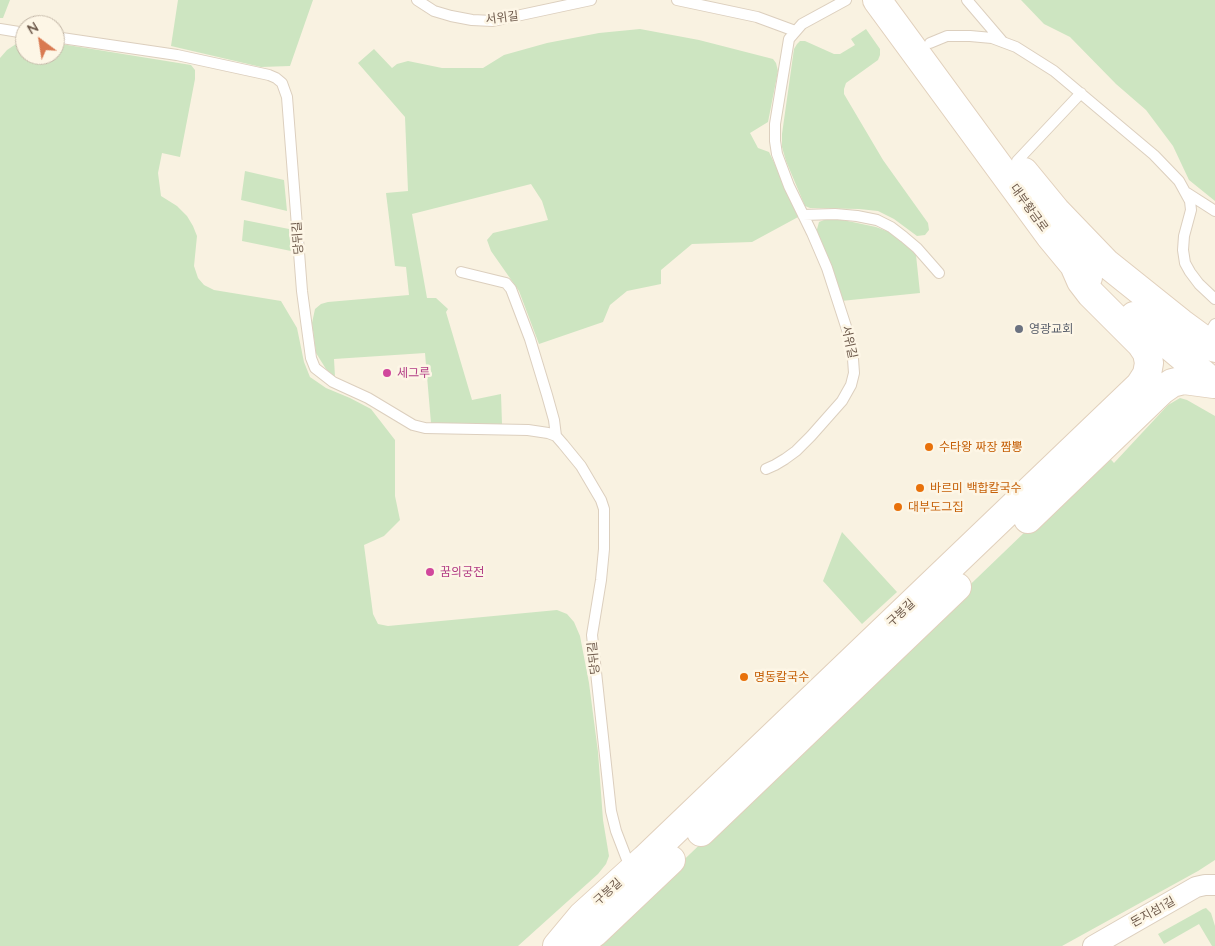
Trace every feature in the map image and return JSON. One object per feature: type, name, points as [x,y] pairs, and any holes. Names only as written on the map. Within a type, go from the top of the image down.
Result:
[{"type":"street","name":"대부황금로","points":[[877,0],[1050,236],[1074,265],[1197,372]]},
{"type":"street","name":"대부황금로","points":[[899,0],[1056,211],[1106,263],[1158,304],[1211,337]]},
{"type":"street","name":"구봉길","points":[[1074,265],[1081,281],[1091,294],[1141,344],[1147,353],[1149,363],[1144,394]]},
{"type":"street","points":[[1144,394],[1197,372],[1176,340],[1176,328],[1158,304]]},
{"type":"street","name":"구봉길","points":[[576,946],[594,933],[637,880],[1144,394],[1184,380],[1197,372]]},
{"type":"street","name":"구봉길","points":[[557,946],[582,916],[637,880]]},
{"type":"street","name":"돈지섬1길","points":[[1092,946],[1196,888],[1205,884],[1215,886]]},
{"type":"lane","name":"서위길","points":[[417,0],[434,11],[451,16],[493,21],[591,0]]},
{"type":"lane","points":[[677,0],[757,17],[795,31],[802,24],[846,0]]},
{"type":"lane","points":[[967,0],[1002,42]]},
{"type":"lane","points":[[0,29],[15,31]]},
{"type":"lane","name":"서위길","points":[[766,469],[776,465],[796,451],[810,436],[842,401],[851,385],[854,373],[852,346],[846,324],[824,260],[782,169],[775,141],[775,124],[787,49],[789,39],[795,31]]},
{"type":"lane","points":[[930,43],[947,36],[992,38],[1016,47],[1043,63],[1082,92],[1160,160],[1174,175],[1190,201],[1191,210],[1184,236],[1183,250],[1186,263],[1195,278],[1215,298]]},
{"type":"lane","name":"당뒤길","points":[[65,38],[177,55],[276,78],[282,83],[287,97],[302,291],[311,358],[315,368],[333,382],[368,398],[413,425],[425,428],[539,431],[556,436]]},
{"type":"lane","points":[[1017,161],[1082,92]]},
{"type":"lane","points":[[1186,193],[1215,211]]},
{"type":"lane","points":[[803,215],[835,214],[876,220],[890,227],[917,248],[938,273]]},
{"type":"lane","name":"당뒤길","points":[[461,272],[506,283],[511,289],[530,339],[554,420],[556,436],[581,466],[601,500],[604,510],[602,572],[592,635],[611,811],[616,831],[637,880]]},
{"type":"green space","points":[[0,0],[10,0],[3,18],[0,18]]},
{"type":"green space","points":[[178,0],[313,0],[290,66],[261,67],[171,46]]},
{"type":"green space","points":[[1021,0],[1215,0],[1215,201],[1189,180],[1173,146],[1146,110],[1116,84],[1070,37],[1044,24]]},
{"type":"green space","points":[[640,29],[699,40],[773,59],[778,71],[768,122],[750,133],[758,148],[769,152],[800,216],[752,242],[692,244],[661,270],[661,284],[627,291],[610,305],[603,322],[539,344],[519,291],[491,251],[487,240],[493,233],[548,220],[542,201],[531,184],[412,214],[427,298],[436,298],[448,309],[446,312],[472,400],[501,394],[502,424],[453,425],[431,423],[425,353],[334,359],[335,377],[326,369],[316,353],[312,323],[315,309],[321,304],[328,302],[409,295],[406,267],[395,266],[386,193],[408,191],[405,117],[358,63],[374,49],[392,68],[397,64],[408,61],[442,68],[483,68],[504,55],[547,43],[599,33]]},
{"type":"green space","points":[[866,29],[880,49],[880,55],[878,60],[846,83],[844,94],[883,160],[928,223],[929,230],[925,235],[917,236],[894,219],[878,211],[810,208],[805,206],[786,161],[782,147],[782,134],[794,49],[797,44],[800,41],[805,41],[834,54],[840,54],[855,45],[851,39]]},
{"type":"green space","points":[[15,45],[15,65],[65,65],[65,45],[191,65],[195,70],[195,79],[180,157],[162,153],[158,173],[161,196],[177,206],[187,216],[197,236],[194,266],[198,278],[204,285],[214,290],[281,301],[297,328],[304,362],[310,377],[326,388],[371,409],[395,440],[395,496],[400,520],[384,536],[364,545],[373,614],[378,624],[388,626],[557,610],[567,614],[574,622],[580,636],[589,683],[598,752],[603,820],[609,856],[606,864],[598,874],[518,946],[0,946],[0,58]]},
{"type":"green space","points":[[245,171],[284,180],[287,211],[241,200]]},
{"type":"green space","points":[[244,220],[289,229],[291,251],[242,241]]},
{"type":"green space","points":[[824,220],[843,220],[876,227],[892,233],[906,243],[916,255],[920,293],[841,301],[816,233],[819,222]]},
{"type":"green space","points":[[1180,398],[1215,416],[1215,860],[1062,946],[592,946],[1106,454],[1114,463],[1168,405]]},
{"type":"green space","points":[[842,532],[897,592],[862,624],[823,581]]},
{"type":"green space","points":[[1206,908],[1211,913],[1215,926],[1215,946],[1212,946],[1199,924],[1164,944],[1158,934]]},
{"type":"place","name":"영광교회","points":[[1019,329]]},
{"type":"place","name":"세그루","points":[[387,373]]},
{"type":"place","name":"수타왕 짜장 짬뽕","points":[[929,447]]},
{"type":"place","name":"바르미 백합칼국수","points":[[920,488]]},
{"type":"place","name":"대부도그집","points":[[898,507]]},
{"type":"place","name":"꿈의궁전","points":[[430,572]]},
{"type":"place","name":"명동칼국수","points":[[744,677]]}]
